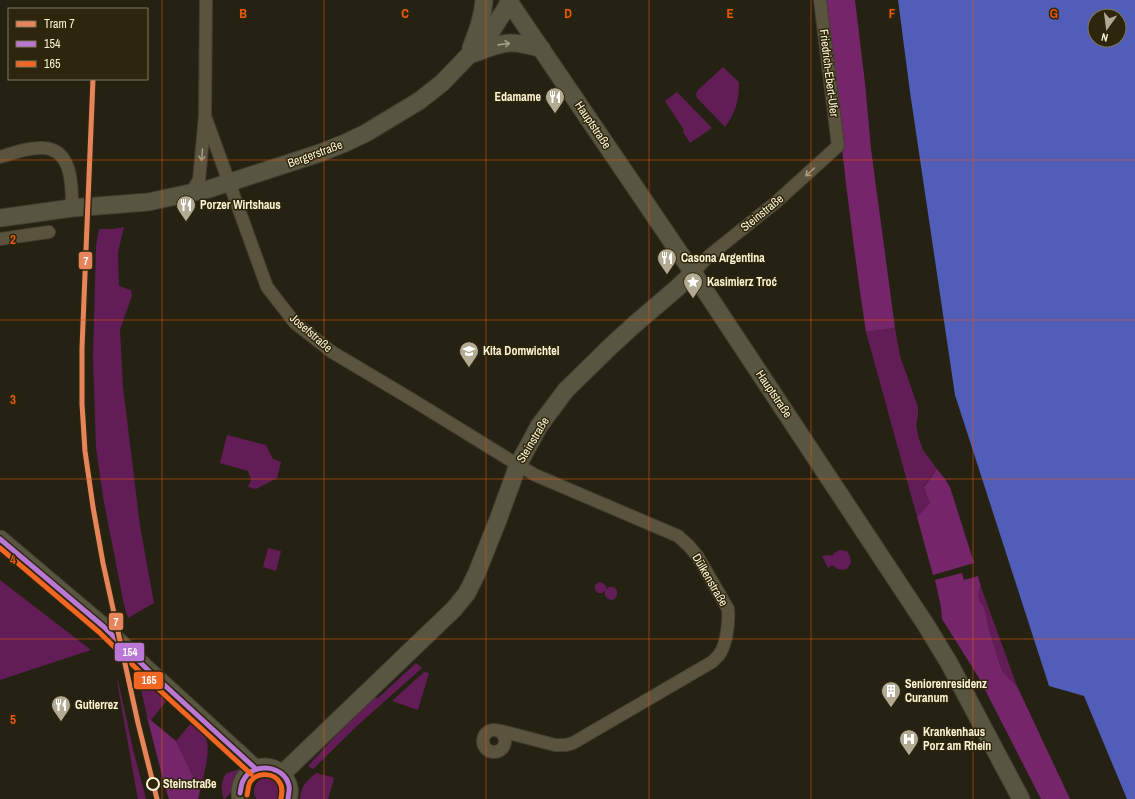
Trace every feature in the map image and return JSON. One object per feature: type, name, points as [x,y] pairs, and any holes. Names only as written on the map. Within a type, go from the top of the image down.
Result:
[{"type":"main road","points":[[468,56],[480,23],[484,0]]},
{"type":"main road","name":"Bergerstraße","points":[[0,218],[72,208],[142,203],[191,193],[230,183],[320,153],[345,143],[366,133],[419,101],[442,83],[490,32],[509,1]]},
{"type":"main road","name":"Hauptstraße","points":[[509,1],[693,273],[926,625],[949,663],[1021,799]]},
{"type":"main road","points":[[468,56],[493,46],[506,43],[525,44],[542,49]]},
{"type":"main road","name":"Steinstraße","points":[[282,774],[454,609],[467,593],[476,575],[518,465],[539,426],[566,390],[611,346],[676,290],[693,273]]},
{"type":"main road","points":[[0,539],[99,623],[256,769]]},
{"type":"main road","points":[[237,796],[244,778],[248,774],[256,769],[267,767],[275,769],[287,780],[289,788],[288,799]]},
{"type":"street","name":"Josefstraße","points":[[191,193],[199,180],[205,116],[206,0]]},
{"type":"street","name":"Friedrich-Ebert-Ufer","points":[[820,0],[838,146]]},
{"type":"street","name":"Josefstraße","points":[[205,116],[267,287],[295,323],[332,352],[518,465]]},
{"type":"street","name":"Steinstraße","points":[[693,273],[710,255],[780,199],[838,146]]},
{"type":"street","points":[[0,157],[22,150],[43,148],[51,149],[57,152],[65,160],[71,176],[72,208]]},
{"type":"street","points":[[0,239],[49,232]]},
{"type":"street","name":"Dülkenstraße","points":[[501,731],[555,745],[566,745],[573,743],[712,662],[719,655],[723,647],[729,618],[728,609],[698,557],[690,546],[678,536],[535,475],[518,465]]},
{"type":"shaded area","points":[[825,0],[855,0],[871,149],[895,328],[866,332],[849,208]]},
{"type":"shaded area","points":[[723,67],[739,82],[736,106],[725,127],[697,98],[696,94],[698,90]]},
{"type":"shaded area","points":[[677,92],[712,128],[690,143],[683,132],[684,130],[665,101]]},
{"type":"shaded area","points":[[124,227],[118,252],[119,286],[131,290],[132,296],[120,329],[123,387],[140,526],[154,603],[128,618],[124,605],[103,497],[96,448],[93,357],[96,246],[99,229]]},
{"type":"shaded area","points":[[895,328],[900,356],[918,407],[916,425],[919,439],[923,450],[937,469],[924,486],[930,503],[917,517],[866,332]]},
{"type":"shaded area","points":[[227,435],[266,445],[273,459],[281,462],[277,478],[256,489],[248,487],[251,480],[248,471],[220,463]]},
{"type":"shaded area","points":[[937,469],[950,487],[974,563],[933,575],[917,517],[930,503],[924,487]]},
{"type":"shaded area","points":[[268,548],[281,551],[276,571],[263,567]]},
{"type":"shaded area","points":[[840,550],[847,551],[850,557],[851,563],[847,569],[842,570],[833,565],[828,568],[822,556],[832,556]]},
{"type":"shaded area","points":[[962,573],[964,580],[978,576],[981,587],[979,589],[978,599],[984,607],[990,633],[1002,671],[1017,686],[1070,799],[1041,799],[979,678],[942,619],[935,580]]},
{"type":"shaded area","points":[[0,580],[91,650],[0,680]]},
{"type":"shaded area","points":[[599,582],[606,586],[606,589],[609,587],[614,587],[617,591],[617,596],[613,600],[608,599],[605,595],[605,591],[598,593],[595,590],[595,585]]},
{"type":"shaded area","points":[[981,587],[1017,686],[1002,671],[990,633],[984,607],[977,599],[979,589]]},
{"type":"shaded area","points":[[416,663],[422,668],[358,725],[313,769],[308,766],[372,698],[378,698]]},
{"type":"shaded area","points":[[137,670],[146,681],[168,699],[151,720],[147,717]]},
{"type":"shaded area","points":[[424,672],[429,673],[418,710],[392,701]]},
{"type":"shaded area","points":[[117,681],[146,799],[138,799],[137,795]]},
{"type":"shaded area","points":[[147,717],[176,741],[200,791],[198,799],[169,799]]},
{"type":"shaded area","points":[[191,723],[199,729],[205,737],[208,749],[200,791],[176,741]]},
{"type":"shaded area","points":[[239,769],[239,778],[236,786],[224,799],[222,794],[222,786],[224,776],[227,773]]},
{"type":"shaded area","points":[[316,773],[332,777],[334,779],[328,799],[300,799],[305,784]]},
{"type":"shaded area","points":[[263,778],[268,778],[276,782],[280,790],[278,799],[256,799],[254,789],[256,784]]},
{"type":"water","points":[[898,0],[1135,0],[1135,799],[1127,799],[1084,696],[1049,686],[955,395],[910,92]]},
{"type":"tram line","name":"7","points":[[93,80],[82,348],[82,404],[85,451],[103,563],[138,723],[157,799]]},
{"type":"transit line","name":"154","points":[[0,539],[104,627],[148,670],[256,769]]},
{"type":"transit line","name":"165","points":[[0,548],[99,632],[143,675],[251,774]]},
{"type":"transit line","name":"154","points":[[240,793],[242,782],[247,775],[253,770],[268,768],[275,770],[286,779],[289,788],[288,799]]},
{"type":"transit line","name":"165","points":[[247,795],[248,787],[253,779],[261,775],[270,775],[277,779],[280,783],[282,789],[281,798]]},
{"type":"place","name":"Edamame","points":[[555,114]]},
{"type":"place","name":"Porzer Wirtshaus","points":[[186,222]]},
{"type":"place","name":"Casona Argentina","points":[[667,275]]},
{"type":"place","name":"Kasimierz Troć","points":[[693,299]]},
{"type":"place","name":"Kita Domwichtel","points":[[469,368]]},
{"type":"place","name":"Seniorenresidenz Curanum","points":[[891,708]]},
{"type":"place","name":"Gutierrez","points":[[61,722]]},
{"type":"place","name":"Krankenhaus Porz am Rhein","points":[[909,756]]},
{"type":"place","name":"Steinstraße","points":[[153,784]]}]
